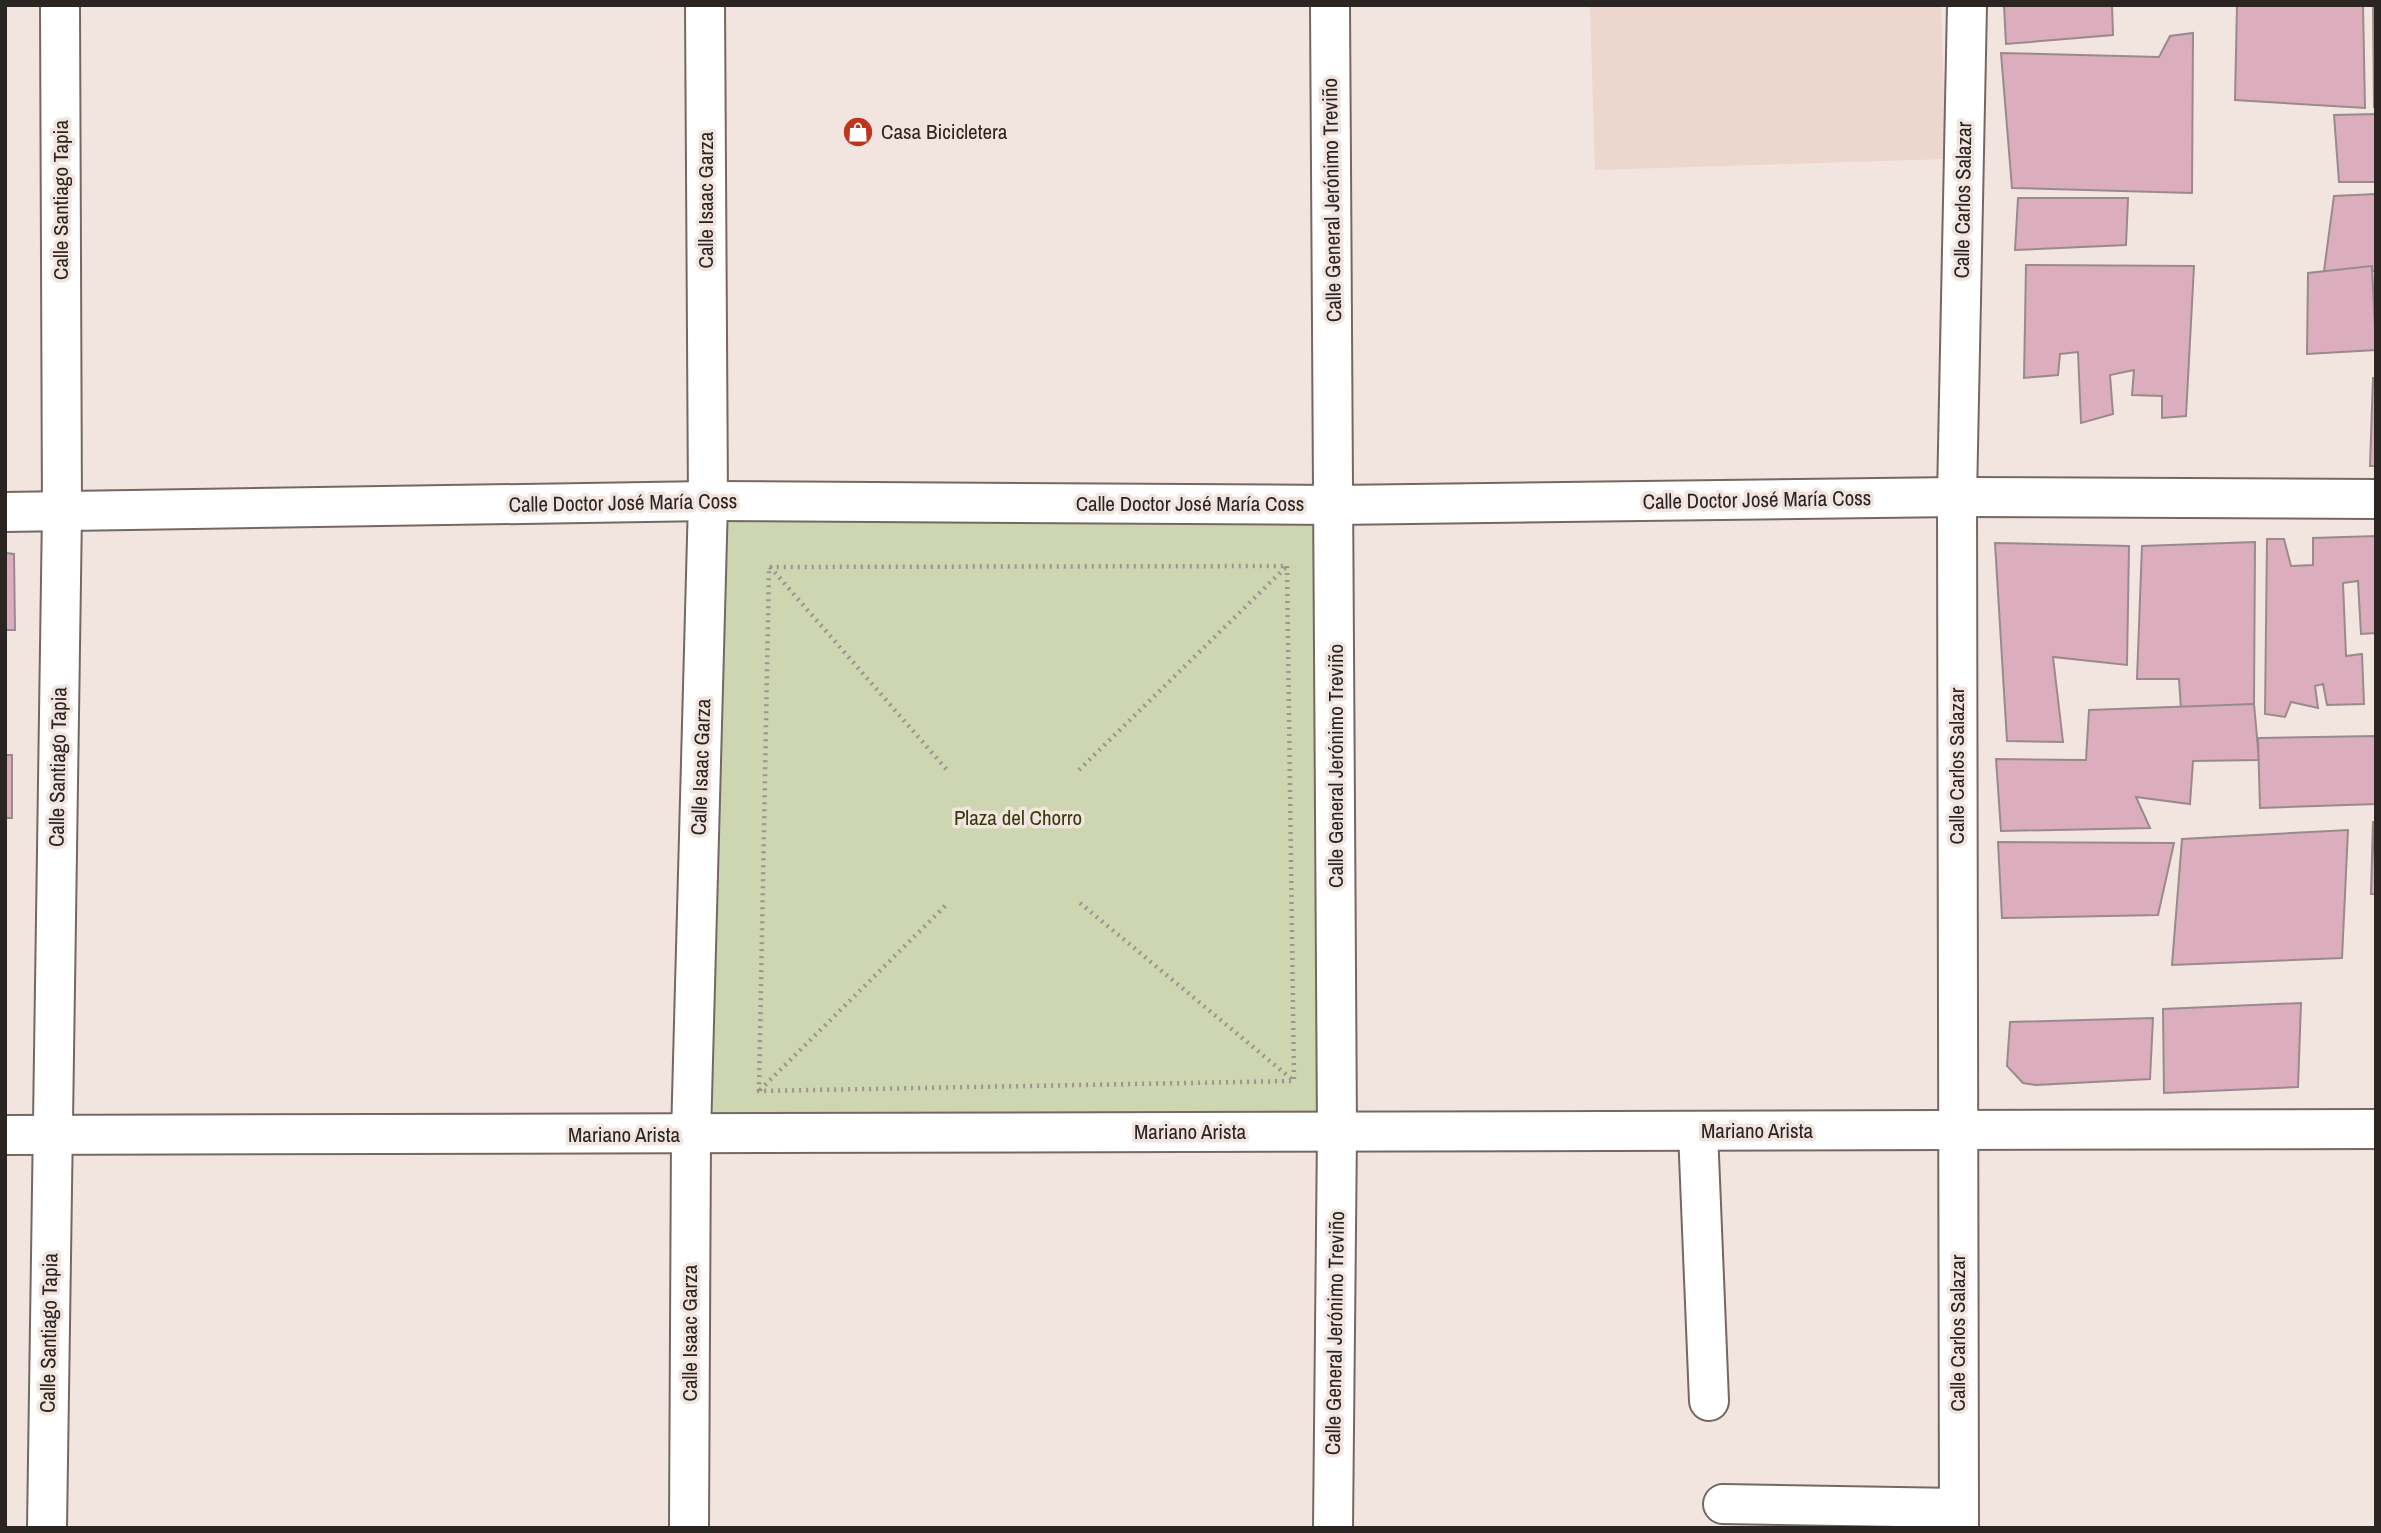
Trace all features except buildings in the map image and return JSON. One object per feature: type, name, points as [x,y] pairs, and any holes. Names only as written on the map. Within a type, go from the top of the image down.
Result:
[{"type":"street","name":"Calle Santiago Tapia","points":[[47,1528],[62,512],[60,5]]},
{"type":"street","name":"Calle Isaac Garza","points":[[690,1528],[691,1135],[708,501],[705,5]]},
{"type":"street","name":"Calle General Jerónimo Treviño","points":[[1330,5],[1337,1132],[1333,1528]]},
{"type":"street","name":"Calle Carlos Salazar","points":[[1959,1518],[1956,1131],[1957,498],[1967,5]]},
{"type":"street","name":"Calle Doctor José María Coss","points":[[5,512],[708,501],[1335,505],[1957,498],[2376,499]]},
{"type":"street","name":"Mariano Arista","points":[[5,1135],[2376,1129]]},
{"type":"street","points":[[1698,1131],[1709,1401]]},
{"type":"street","points":[[1723,1504],[1959,1518]]},
{"type":"path","points":[[769,567],[1287,566]]},
{"type":"path","points":[[1079,771],[1287,566]]},
{"type":"path","points":[[1287,566],[1294,1081]]},
{"type":"path","points":[[769,567],[948,771]]},
{"type":"path","points":[[759,1091],[769,567]]},
{"type":"path","points":[[759,1091],[948,903]]},
{"type":"path","points":[[1080,903],[1294,1081]]},
{"type":"path","points":[[759,1091],[1294,1081]]},
{"type":"shaded area","points":[[1590,5],[1941,5],[1946,159],[1595,170]]},
{"type":"green space","name":"Plaza del Chorro","points":[[708,501],[1335,505],[1337,1132],[691,1135]]},
{"type":"place","name":"Casa Bicicletera","points":[[858,132]]}]
